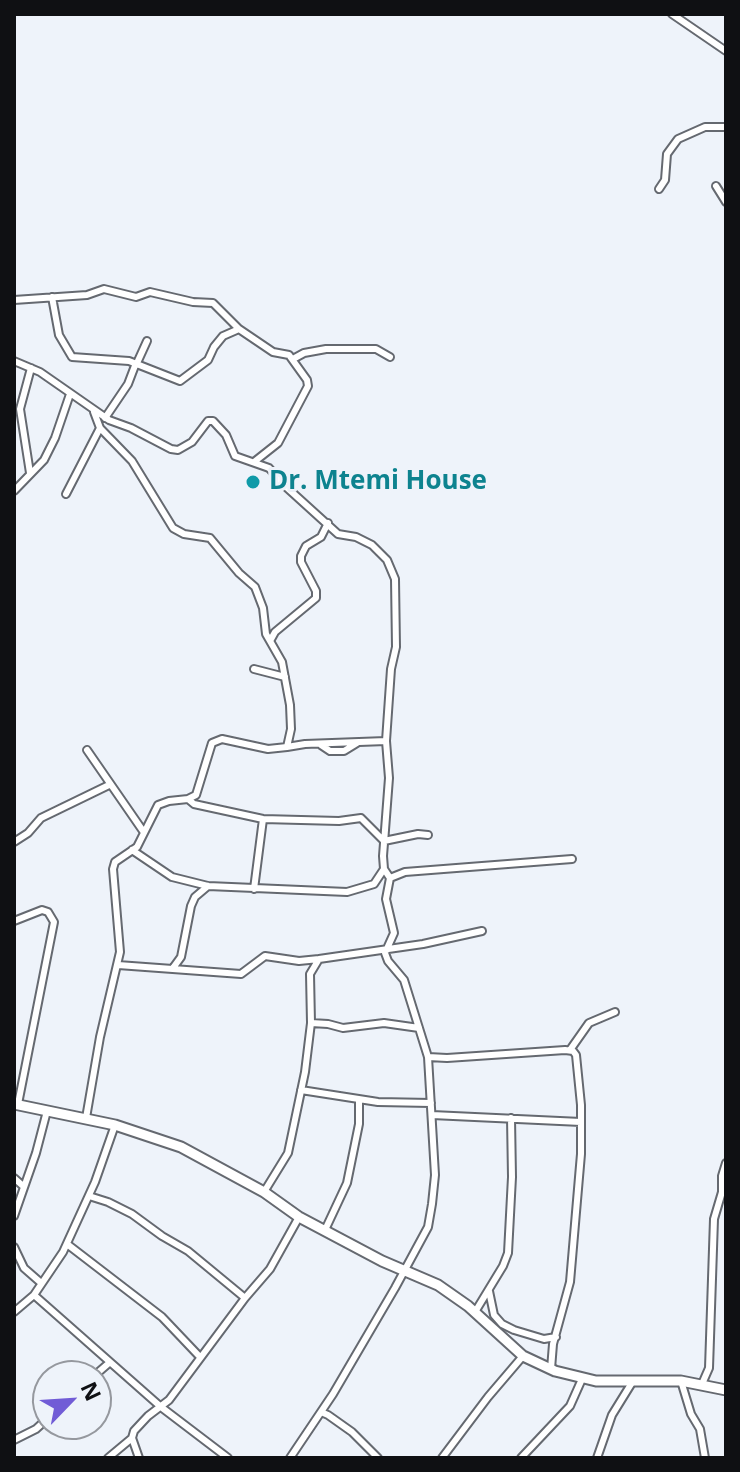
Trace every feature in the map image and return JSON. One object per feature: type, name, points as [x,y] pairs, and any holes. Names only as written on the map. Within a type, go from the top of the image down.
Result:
[{"type":"main road","points":[[16,1104],[115,1125],[181,1147],[264,1192],[299,1217],[403,1272],[438,1285],[475,1312],[523,1356],[551,1369],[582,1379],[681,1381],[726,1390]]},
{"type":"street","points":[[672,14],[726,51]]},
{"type":"street","points":[[659,189],[665,180],[669,148],[696,129],[726,127]]},
{"type":"street","points":[[716,186],[726,202]]},
{"type":"street","points":[[14,300],[87,295],[104,289],[136,297],[150,292],[193,302],[213,303],[239,329],[270,351],[286,353],[293,359],[308,386],[278,443],[254,462]]},
{"type":"street","points":[[52,297],[59,335],[68,354],[76,358],[109,358],[137,363],[175,381],[183,380],[208,360],[223,336],[239,329]]},
{"type":"street","points":[[105,418],[128,384],[147,341]]},
{"type":"street","points":[[293,359],[304,353],[326,349],[376,349],[390,357]]},
{"type":"street","points":[[14,361],[31,368],[105,418],[131,428],[158,444],[178,450],[197,438],[208,421],[213,421],[226,435],[235,456],[273,471],[338,534],[356,537],[372,545],[383,555],[393,572],[397,623],[386,741],[389,765],[384,869],[374,884],[347,892],[208,886],[172,877],[132,850]]},
{"type":"street","points":[[30,473],[17,409],[31,368]]},
{"type":"street","points":[[14,491],[49,451],[70,394]]},
{"type":"street","points":[[93,411],[100,428],[132,461],[173,528],[184,534],[210,538],[255,587],[263,608],[266,634],[282,662],[291,721],[287,747]]},
{"type":"street","points":[[66,494],[100,428]]},
{"type":"street","points":[[270,641],[275,632],[316,598],[301,556],[306,546],[321,537],[328,523]]},
{"type":"street","points":[[254,669],[285,677]]},
{"type":"street","points":[[86,1118],[121,938],[113,869],[115,862],[141,841],[143,831],[158,805],[188,799],[199,790],[208,747],[217,740],[268,749],[305,744],[386,741]]},
{"type":"street","points":[[87,750],[143,831]]},
{"type":"street","points":[[14,842],[28,833],[41,818],[109,785]]},
{"type":"street","points":[[188,799],[194,804],[263,819],[339,821],[361,818],[384,841]]},
{"type":"street","points":[[254,889],[263,819]]},
{"type":"street","points":[[384,841],[428,835]]},
{"type":"street","points":[[390,878],[405,872],[572,859]]},
{"type":"street","points":[[290,1458],[321,1412],[403,1272],[428,1227],[431,1215],[435,1175],[428,1057],[404,980],[386,958],[394,933],[386,899],[390,878],[384,869]]},
{"type":"street","points":[[173,968],[181,957],[191,906],[195,897],[208,886]]},
{"type":"street","points":[[14,921],[42,910],[48,912],[54,922],[16,1104]]},
{"type":"street","points":[[118,965],[173,968],[206,974],[241,974],[265,956],[319,959],[482,931]]},
{"type":"street","points":[[310,974],[319,959]]},
{"type":"street","points":[[264,1192],[288,1153],[301,1090],[311,1023],[310,974],[305,960]]},
{"type":"street","points":[[570,1050],[589,1023],[615,1012]]},
{"type":"street","points":[[311,1023],[343,1028],[384,1023],[419,1028]]},
{"type":"street","points":[[428,1057],[570,1050],[576,1055],[581,1122],[571,1273],[551,1369]]},
{"type":"street","points":[[301,1090],[359,1100],[431,1103]]},
{"type":"street","points":[[325,1230],[347,1183],[359,1124],[359,1100]]},
{"type":"street","points":[[14,1216],[47,1111]]},
{"type":"street","points":[[432,1115],[581,1122]]},
{"type":"street","points":[[475,1312],[503,1266],[509,1249],[511,1118]]},
{"type":"street","points":[[14,1312],[34,1295],[67,1244],[89,1196],[115,1125]]},
{"type":"street","points":[[702,1384],[709,1368],[714,1219],[726,1163]]},
{"type":"street","points":[[14,1178],[23,1186]]},
{"type":"street","points":[[89,1196],[132,1214],[188,1251],[245,1298]]},
{"type":"street","points":[[108,1458],[132,1438],[138,1425],[173,1395],[270,1269],[299,1217]]},
{"type":"street","points":[[67,1244],[162,1317],[200,1357]]},
{"type":"street","points":[[714,1246],[726,1247]]},
{"type":"street","points":[[14,1247],[24,1268],[40,1282]]},
{"type":"street","points":[[489,1291],[494,1315],[502,1324],[544,1339],[556,1337]]},
{"type":"street","points":[[34,1295],[106,1360]]},
{"type":"street","points":[[442,1458],[523,1356]]},
{"type":"street","points":[[112,1366],[228,1458]]},
{"type":"street","points":[[521,1458],[570,1406],[582,1379]]},
{"type":"street","points":[[597,1458],[612,1415],[633,1381]]},
{"type":"street","points":[[681,1381],[691,1414],[700,1429],[705,1458]]},
{"type":"street","points":[[321,1412],[337,1420],[378,1458]]},
{"type":"street","points":[[14,1440],[32,1431]]},
{"type":"street","points":[[132,1438],[139,1458]]},
{"type":"place","name":"Dr. Mtemi House","points":[[253,482]]}]
